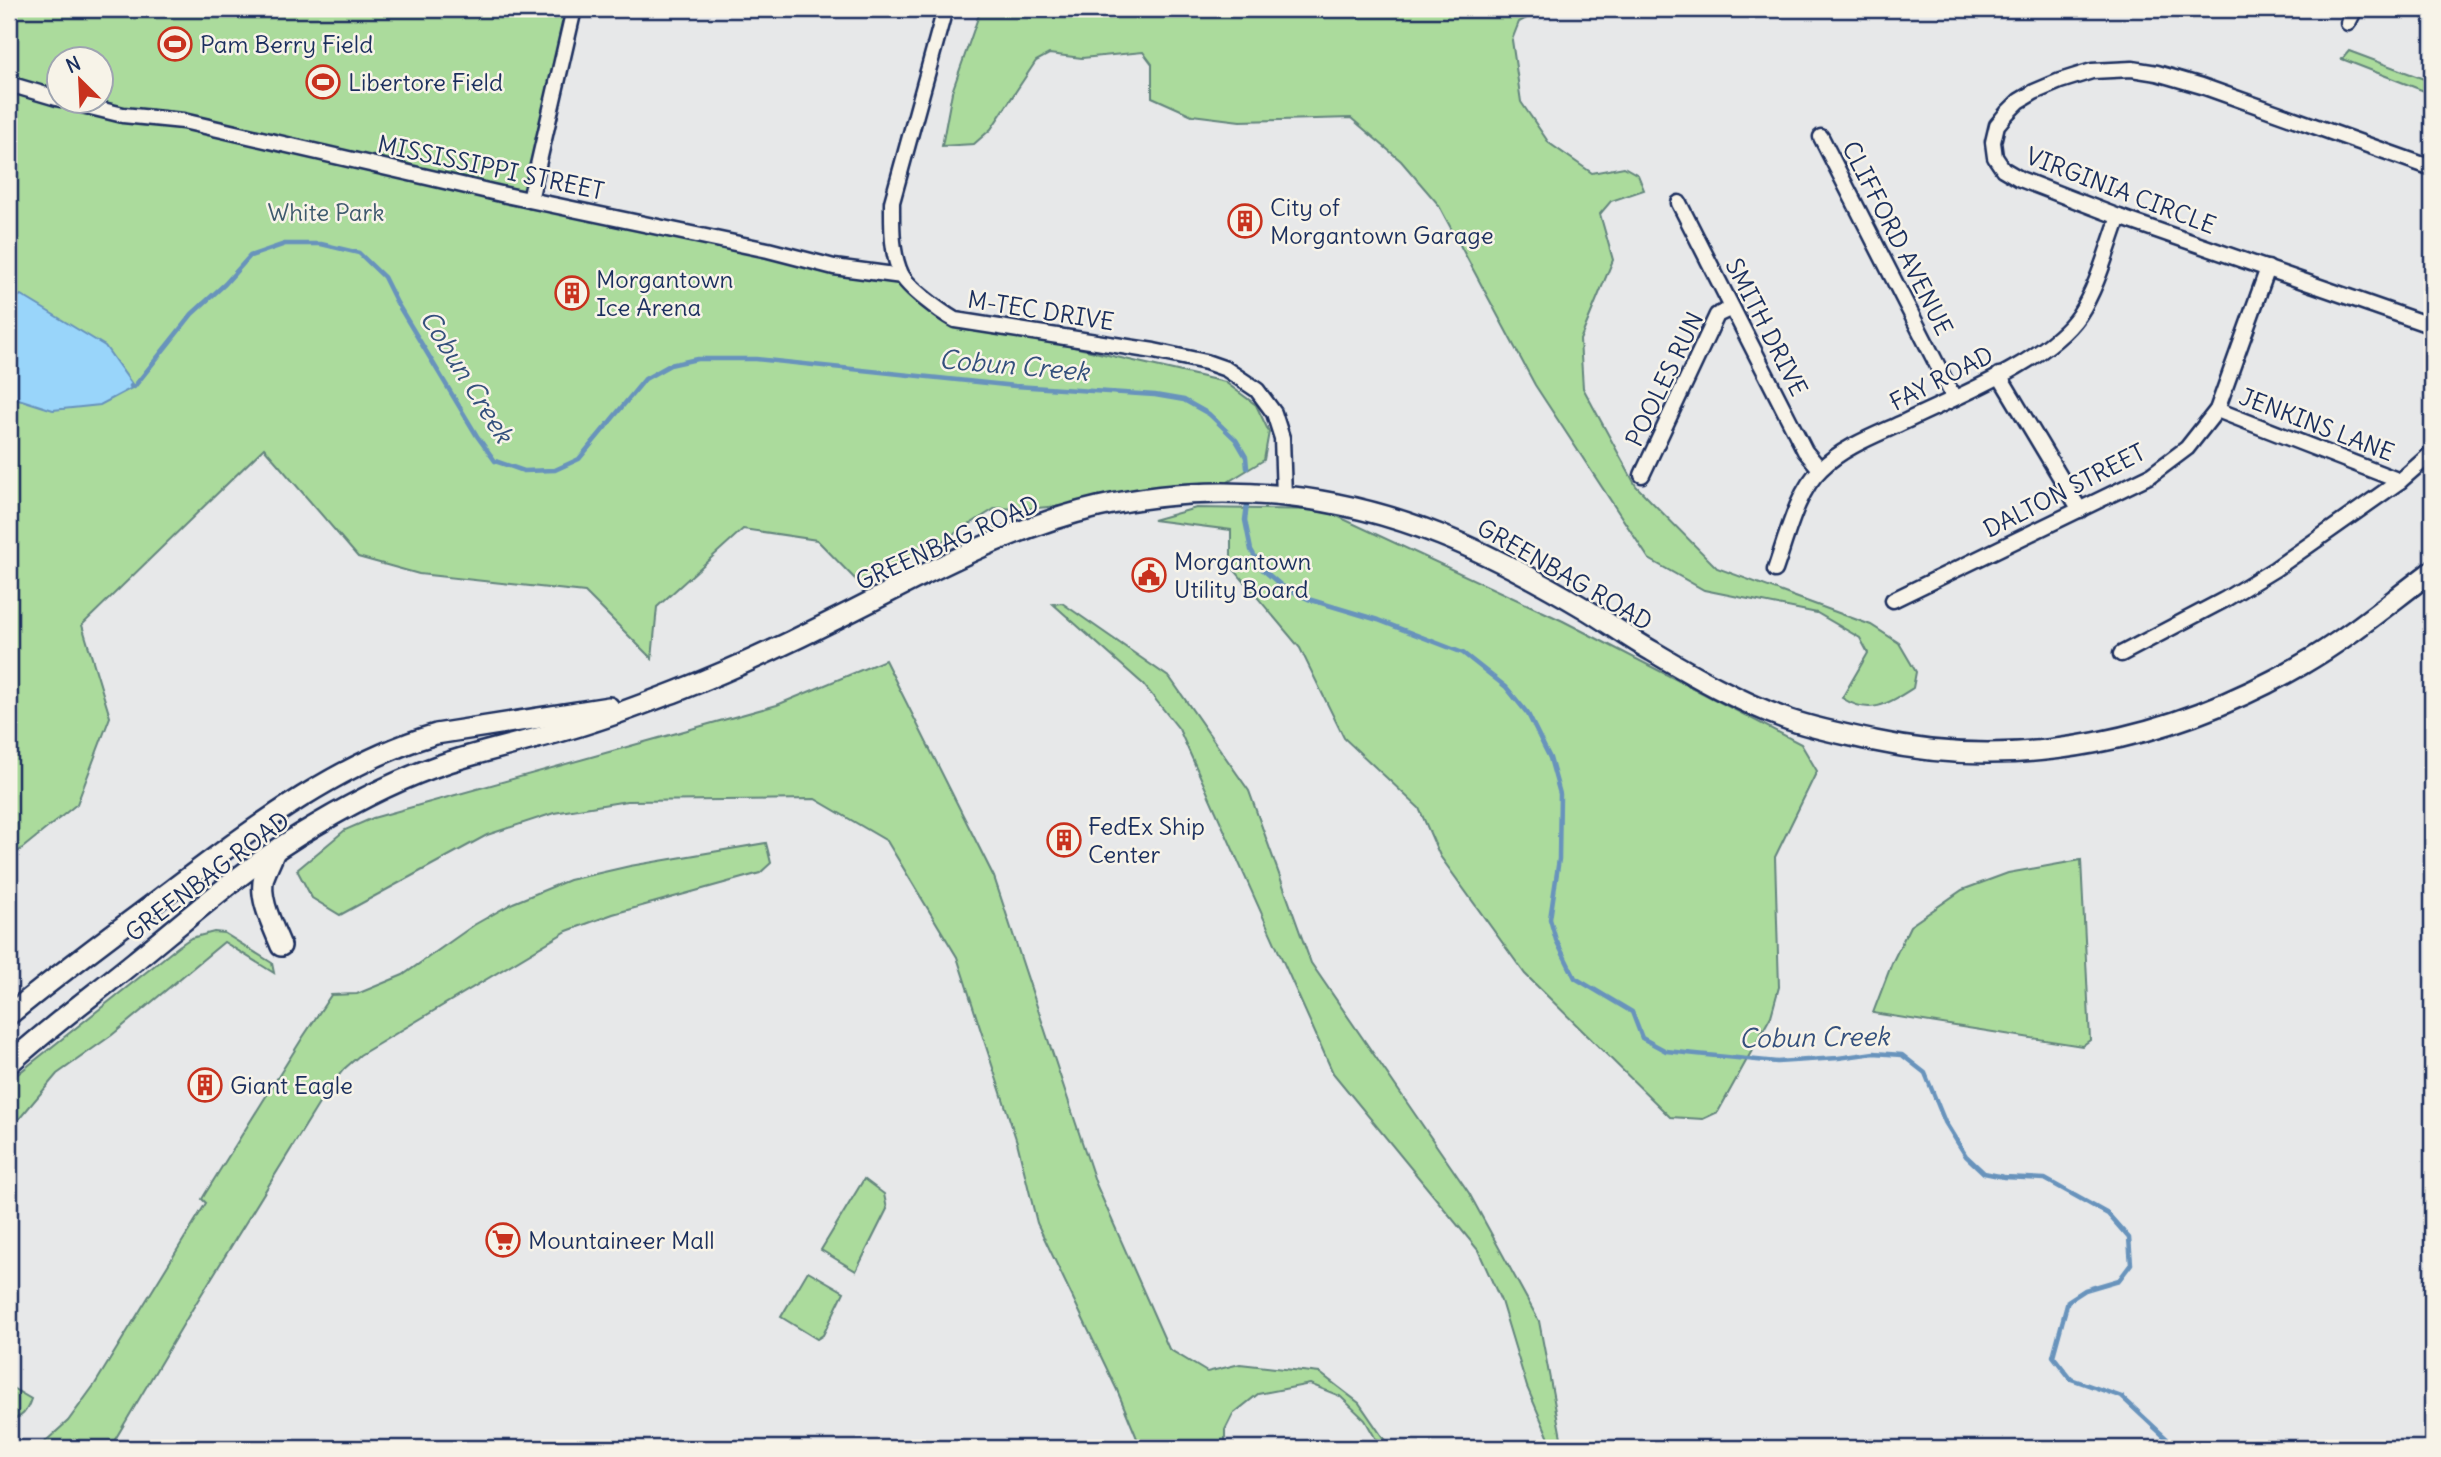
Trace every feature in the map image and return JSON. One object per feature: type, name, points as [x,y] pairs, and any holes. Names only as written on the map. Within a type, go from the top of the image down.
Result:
[{"type":"main road","name":"GREENBAG ROAD","points":[[9,1064],[226,887],[276,849],[333,815],[394,784],[448,763],[591,723],[655,699],[759,657],[1005,537],[1097,507],[1152,498],[1240,493],[1330,502],[1423,526],[1473,548],[1542,584],[1694,675],[1745,702],[1836,734],[1899,747],[1963,752],[2025,752],[2095,744],[2184,720],[2244,695],[2305,664],[2432,572]]},
{"type":"main road","name":"GREENBAG ROAD","points":[[9,1015],[46,984],[257,827],[310,793],[387,751],[436,734],[655,699]]},
{"type":"main road","points":[[276,849],[264,876],[262,888],[281,946]]},
{"type":"street","points":[[530,200],[574,9]]},
{"type":"street","points":[[902,276],[892,230],[892,202],[945,9]]},
{"type":"street","points":[[2348,23],[2355,9]]},
{"type":"street","name":"VIRGINIA CIRCLE","points":[[2432,168],[2202,86],[2157,72],[2132,69],[2092,71],[2060,80],[2026,97],[1997,125],[1993,142],[1995,157],[2003,169],[2020,179],[2119,217],[2432,326]]},
{"type":"street","points":[[9,84],[46,95]]},
{"type":"street","name":"MISSISSIPPI STREET","points":[[116,113],[183,121],[860,272],[902,276]]},
{"type":"street","name":"CLIFFORD AVENUE","points":[[1821,137],[1954,398]]},
{"type":"street","name":"SMITH DRIVE","points":[[1679,203],[1805,451],[1821,469]]},
{"type":"street","name":"FAY ROAD","points":[[1775,569],[1808,484],[1821,469],[1849,448],[1999,375],[2048,346],[2067,330],[2090,296],[2119,217]]},
{"type":"street","name":"DALTON STREET","points":[[1893,600],[2151,475],[2187,448],[2217,410],[2268,268]]},
{"type":"street","name":"M-TEC DRIVE","points":[[902,276],[936,309],[955,320],[1154,351],[1206,362],[1239,376],[1256,390],[1273,413],[1282,438],[1284,496]]},
{"type":"street","name":"POOLES RUN","points":[[1642,475],[1717,316],[1732,309]]},
{"type":"street","points":[[1999,375],[2080,510]]},
{"type":"street","name":"JENKINS LANE","points":[[2217,410],[2400,481]]},
{"type":"street","points":[[2121,654],[2224,600],[2275,569],[2400,481],[2432,453]]},
{"type":"green space","name":"White Park","points":[[9,9],[574,9],[530,199],[902,276],[936,309],[978,325],[1225,382],[1256,405],[1269,432],[1264,460],[1208,494],[1024,509],[996,508],[928,550],[858,582],[817,540],[743,529],[657,607],[652,659],[585,592],[419,574],[358,557],[264,448],[82,625],[110,717],[77,804],[9,859]]},
{"type":"green space","points":[[981,9],[1544,9],[1519,22],[1512,40],[1521,102],[1549,143],[1592,173],[1624,167],[1638,175],[1644,190],[1611,201],[1600,214],[1613,260],[1580,340],[1583,388],[1636,486],[1717,568],[1871,625],[1899,643],[1916,672],[1913,688],[1879,706],[1852,703],[1842,698],[1868,653],[1860,638],[1817,613],[1704,590],[1649,559],[1535,385],[1438,204],[1401,161],[1351,118],[1240,121],[1192,115],[1152,97],[1152,64],[1143,52],[1082,58],[1049,54],[1036,61],[991,129],[974,144],[942,146],[952,92]]},
{"type":"green space","points":[[2349,51],[2432,82],[2432,94],[2342,59]]},
{"type":"green space","points":[[1196,508],[1324,510],[1563,621],[1801,744],[1817,771],[1775,857],[1779,987],[1771,1016],[1718,1112],[1703,1119],[1670,1117],[1525,974],[1440,856],[1419,808],[1344,738],[1300,648],[1231,566],[1231,530],[1153,520]]},
{"type":"green space","points":[[1062,603],[1170,678],[1249,791],[1311,963],[1469,1193],[1539,1321],[1563,1448],[1553,1448],[1527,1387],[1501,1301],[1478,1250],[1333,1073],[1179,729],[1143,684],[1053,604]]},
{"type":"green space","points":[[885,660],[994,877],[1096,1184],[1169,1349],[1207,1372],[1240,1364],[1320,1373],[1359,1403],[1390,1448],[1381,1448],[1365,1420],[1340,1396],[1310,1384],[1258,1394],[1233,1414],[1225,1430],[1225,1448],[1141,1448],[1117,1390],[1037,1223],[1017,1142],[957,957],[887,841],[815,799],[627,801],[554,813],[487,835],[340,915],[312,898],[297,870],[345,830],[373,818],[777,705]]},
{"type":"green space","points":[[766,843],[771,863],[760,873],[613,914],[567,931],[360,1055],[328,1089],[110,1448],[38,1448],[68,1421],[95,1384],[206,1203],[202,1199],[205,1194],[331,995],[357,994],[403,975],[474,925],[513,903],[569,880],[630,866]]},
{"type":"green space","points":[[2081,860],[2090,1040],[2082,1046],[1873,1013],[1910,926],[1962,890],[2008,873]]},
{"type":"green space","points":[[214,932],[224,933],[272,963],[274,973],[224,942],[112,1035],[57,1074],[9,1131],[9,1083],[14,1077],[179,946],[191,938]]},
{"type":"green space","points":[[864,1179],[884,1194],[887,1209],[856,1271],[821,1250]]},
{"type":"green space","points":[[808,1271],[844,1292],[823,1335],[817,1339],[781,1317]]},
{"type":"green space","points":[[9,1386],[31,1399],[23,1414],[9,1419]]},
{"type":"water","points":[[21,295],[105,346],[134,387],[100,405],[53,410],[9,396],[9,303]]},
{"type":"waterway","name":"Cobun Creek","points":[[131,386],[134,387],[192,314],[225,284],[250,256],[285,244],[321,244],[359,253],[384,277],[477,436],[495,461],[524,471],[555,470],[579,459],[645,379],[670,365],[697,359],[756,359],[1015,386],[1155,395],[1184,400],[1209,414],[1236,440],[1246,457],[1247,468]]},
{"type":"waterway","name":"Cobun Creek","points":[[1247,505],[1245,520],[1251,550],[1262,569],[1282,586],[1308,599],[1378,620],[1463,653],[1506,687],[1528,714],[1550,758],[1560,794],[1559,859],[1550,919],[1556,940],[1575,978],[1632,1012],[1642,1038],[1666,1051],[1777,1062],[1874,1053],[1902,1055],[1925,1073],[1945,1122],[1966,1156],[1984,1173],[2045,1179],[2108,1214],[2129,1238],[2131,1264],[2119,1280],[2085,1290],[2068,1301],[2053,1356],[2071,1379],[2122,1397],[2168,1440],[2172,1448]]},
{"type":"place","name":"Pam Berry Field","points":[[175,44]]},
{"type":"place","name":"Libertore Field","points":[[323,82]]},
{"type":"place","name":"City of Morgantown Garage","points":[[1245,221]]},
{"type":"place","name":"Morgantown Ice Arena","points":[[572,293]]},
{"type":"place","name":"Morgantown Utility Board","points":[[1149,575]]},
{"type":"place","name":"FedEx Ship Center","points":[[1064,840]]},
{"type":"place","name":"Giant Eagle","points":[[205,1085]]},
{"type":"place","name":"Mountaineer Mall","points":[[503,1240]]}]
